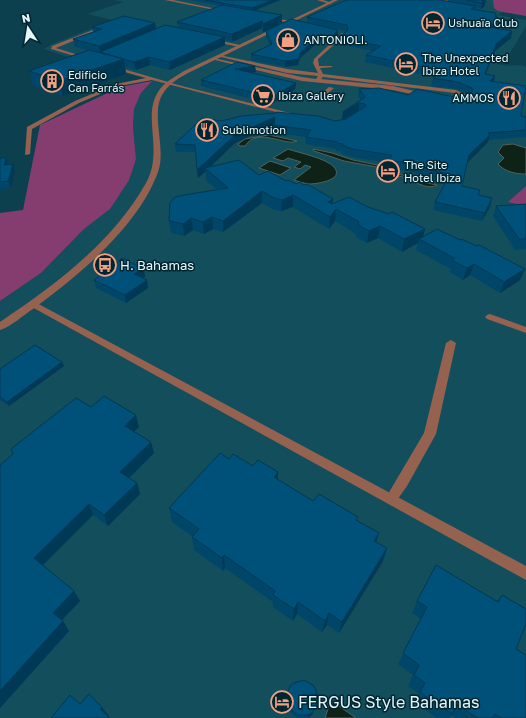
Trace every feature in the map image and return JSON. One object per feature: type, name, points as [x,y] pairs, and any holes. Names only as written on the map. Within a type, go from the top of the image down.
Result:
[{"type":"street","points":[[167,0],[227,11]]},
{"type":"street","points":[[319,0],[330,3]]},
{"type":"street","points":[[0,327],[69,276],[94,253],[128,217],[139,201],[157,163],[158,147],[154,106],[167,84],[178,76],[336,0]]},
{"type":"street","points":[[433,2],[438,3],[446,1]]},
{"type":"street","points":[[208,14],[220,10]]},
{"type":"street","points":[[261,16],[306,26]]},
{"type":"street","points":[[92,60],[53,49],[54,47],[114,23]]},
{"type":"street","points":[[321,75],[315,63],[316,59],[344,34],[336,32]]},
{"type":"street","points":[[204,38],[240,46]]},
{"type":"street","points":[[219,56],[278,70],[321,75],[407,90],[434,97]]},
{"type":"street","points":[[213,59],[302,79],[357,82],[456,92],[467,97],[464,100],[452,101]]},
{"type":"street","points":[[107,65],[153,78],[167,84],[304,117]]},
{"type":"street","points":[[317,67],[331,67]]},
{"type":"street","points":[[318,81],[321,75]]},
{"type":"street","points":[[27,154],[29,128],[77,102],[118,85],[153,78]]},
{"type":"street","points":[[318,81],[324,86],[345,89],[352,87],[357,82]]},
{"type":"street","points":[[325,93],[331,88]]},
{"type":"street","points":[[33,304],[526,573]]},
{"type":"street","points":[[490,317],[526,330]]},
{"type":"street","points":[[391,500],[430,434],[452,343]]},
{"type":"shaded area","points":[[113,0],[526,0],[526,16],[502,12],[498,15],[526,20],[526,26],[506,60],[501,59],[497,64],[508,66],[525,66],[526,69],[526,718],[0,718],[0,301],[41,273],[84,229],[110,209],[136,160],[133,128],[134,109],[141,93],[152,80],[83,62],[44,49],[52,44],[113,20],[87,14],[124,2]]},
{"type":"shaded area","points":[[493,0],[526,0],[526,16],[498,11],[494,8]]},
{"type":"shaded area","points":[[152,81],[141,93],[134,109],[133,128],[136,159],[129,180],[110,209],[84,229],[41,273],[0,301],[0,213],[23,210],[40,125],[120,87]]},
{"type":"shaded area","points":[[269,135],[297,141],[286,142],[264,137],[251,140],[245,146],[240,146],[238,144],[245,139]]},
{"type":"shaded area","points":[[513,144],[526,148],[526,174],[511,172],[498,164],[504,158],[498,152],[503,145]]},
{"type":"shaded area","points":[[288,149],[325,161],[334,167],[336,175],[329,180],[313,184],[307,184],[294,180],[311,167],[305,165],[300,169],[294,167],[301,162],[288,158],[283,161],[273,158]]},
{"type":"shaded area","points":[[313,149],[382,166],[377,167],[344,161],[314,151]]},
{"type":"shaded area","points":[[270,161],[291,168],[280,175],[259,168]]},
{"type":"shaded area","points":[[387,172],[400,174],[437,185],[433,187],[425,186],[401,176],[387,174]]},
{"type":"shaded area","points":[[526,186],[526,206],[508,202]]},
{"type":"shaded area","points":[[330,703],[336,704],[356,718],[325,718]]},
{"type":"building","points":[[205,0],[273,0],[252,8]]},
{"type":"building","points":[[346,0],[440,0],[476,6],[471,9],[496,13],[495,15],[497,16],[495,17],[499,20],[489,27],[512,31],[496,44],[485,74],[495,76],[490,81],[526,86],[521,116],[526,117],[526,130],[488,133],[490,135],[469,155],[462,186],[480,190],[478,195],[492,198],[485,213],[435,202],[450,174],[433,171],[414,164],[390,160],[392,155],[352,149],[342,145],[343,144],[337,143],[338,142],[306,137],[311,130],[274,125],[275,117],[235,135],[197,170],[195,145],[175,144],[202,118],[222,121],[241,116],[276,112],[318,116],[335,121],[346,119],[366,106],[365,104],[359,103],[343,112],[365,97],[359,89],[379,88],[408,95],[417,89],[454,97],[468,95],[473,91],[472,88],[458,82],[433,78],[443,71],[366,55],[381,46],[338,38],[348,30],[347,25],[307,17]]},
{"type":"building","points":[[466,0],[484,0],[482,1],[486,1],[482,3]]},
{"type":"building","points":[[222,5],[282,15],[263,24],[262,21],[232,34],[177,22]]},
{"type":"building","points":[[124,16],[155,23],[99,46],[73,39],[102,29],[92,27]]},
{"type":"building","points":[[291,19],[338,30],[331,37],[321,35],[300,53],[299,59],[285,61],[251,54],[272,44],[266,31]]},
{"type":"building","points":[[165,25],[225,37],[169,62],[149,57],[134,62],[100,52]]},
{"type":"building","points":[[89,50],[124,59],[59,81],[29,71]]},
{"type":"building","points":[[237,62],[255,66],[235,69],[296,83],[272,97],[201,80]]},
{"type":"building","points":[[0,158],[6,158],[4,165],[13,164],[8,181],[0,182]]},
{"type":"building","points":[[239,160],[259,175],[268,171],[286,181],[288,180],[296,184],[300,182],[304,185],[307,184],[333,199],[328,202],[332,204],[349,197],[368,207],[389,214],[392,212],[425,229],[404,239],[380,226],[369,231],[358,225],[359,222],[336,209],[330,217],[293,195],[282,200],[274,198],[262,191],[223,221],[212,217],[203,222],[191,218],[183,224],[169,221],[170,202],[175,197],[228,188],[205,168]]},
{"type":"building","points":[[526,204],[526,239],[519,239],[496,206]]},
{"type":"building","points":[[437,229],[460,240],[461,239],[477,246],[479,245],[525,269],[504,282],[474,264],[467,268],[453,261],[454,258],[419,239]]},
{"type":"building","points":[[122,258],[144,269],[134,274],[147,280],[125,295],[94,280]]},
{"type":"building","points":[[35,345],[62,362],[7,402],[0,397],[0,369]]},
{"type":"building","points":[[104,396],[136,415],[125,426],[151,442],[120,472],[137,483],[104,515],[89,504],[34,558],[74,591],[53,613],[63,621],[0,691],[0,465],[13,454],[11,449],[76,398],[91,407]]},
{"type":"building","points":[[220,453],[229,459],[233,454],[253,466],[258,460],[278,472],[274,477],[313,501],[319,494],[358,517],[356,520],[379,533],[374,541],[387,548],[342,622],[329,613],[325,621],[298,602],[294,609],[273,595],[275,591],[224,555],[222,558],[192,537],[199,529],[169,508]]},
{"type":"building","points":[[436,565],[498,602],[502,595],[526,609],[526,624],[516,649],[526,655],[526,718],[501,718],[495,714],[493,718],[477,718],[457,704],[452,714],[420,692],[425,683],[414,675],[419,665],[403,653],[427,607],[417,601]]},
{"type":"building","points":[[304,680],[313,685],[316,690],[318,701],[313,712],[308,715],[297,715],[289,707],[286,696],[290,686]]},
{"type":"building","points":[[89,694],[102,707],[100,709],[110,718],[51,718],[70,695],[80,704]]},
{"type":"place","name":"Ushuaïa Club","points":[[433,23]]},
{"type":"place","name":"ANTONIOLI.","points":[[288,40]]},
{"type":"place","name":"The Unexpected Ibiza Hotel","points":[[406,64]]},
{"type":"place","name":"Edificio Can Farrás","points":[[52,81]]},
{"type":"place","name":"Ibiza Gallery","points":[[263,96]]},
{"type":"place","name":"AMMOS","points":[[509,98]]},
{"type":"place","name":"Sublimotion","points":[[207,130]]},
{"type":"place","name":"The Site Hotel Ibiza","points":[[388,171]]},
{"type":"place","name":"H. Bahamas","points":[[105,265]]},
{"type":"place","name":"FERGUS Style Bahamas","points":[[282,702]]}]
